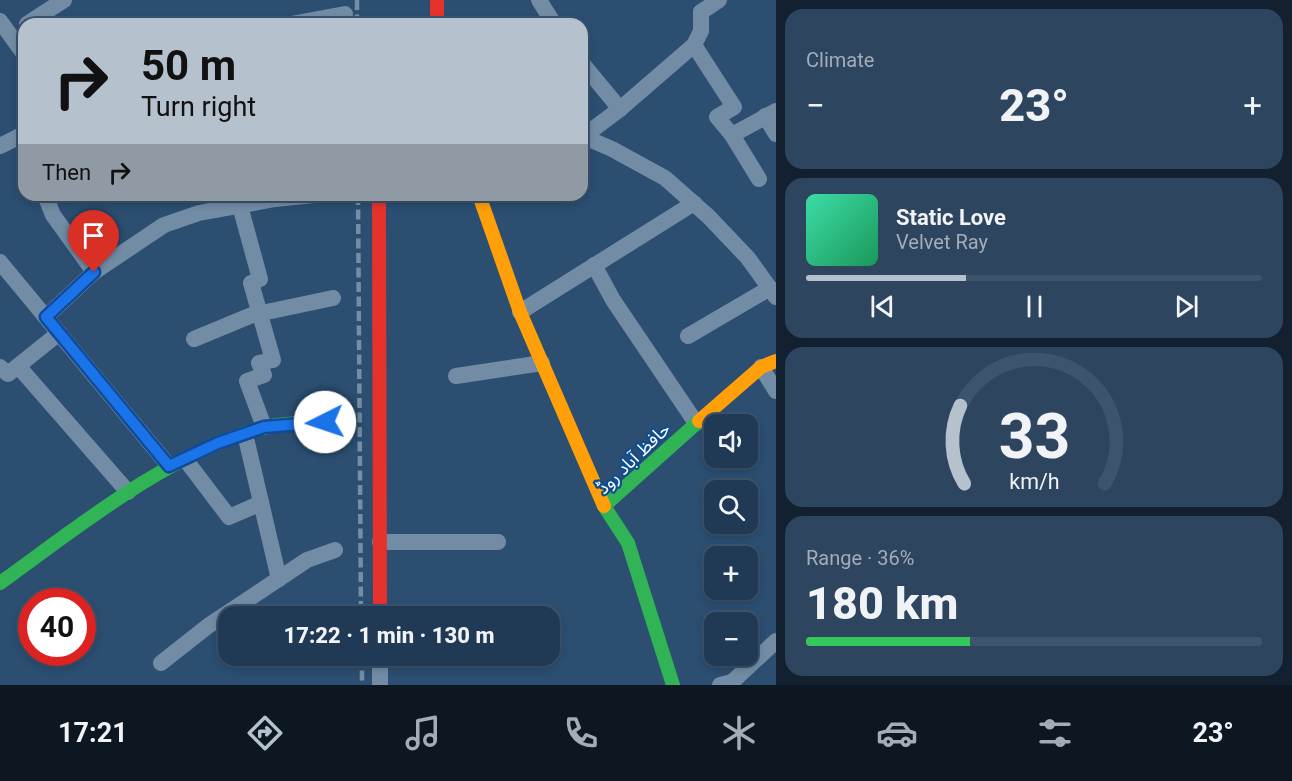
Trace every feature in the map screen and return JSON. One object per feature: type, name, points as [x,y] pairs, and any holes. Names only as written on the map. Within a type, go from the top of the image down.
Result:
[{"type":"street","points":[[37,18],[64,0]]},
{"type":"street","points":[[437,0],[437,18]]},
{"type":"street","points":[[539,0],[551,18]]},
{"type":"street","points":[[588,132],[620,110],[694,45],[701,32],[700,12],[719,0]]},
{"type":"street","points":[[323,18],[345,14]]},
{"type":"street","points":[[0,21],[16,32]]},
{"type":"street","points":[[694,45],[734,107],[717,117],[732,135],[759,179]]},
{"type":"street","points":[[588,70],[620,110]]},
{"type":"street","points":[[732,135],[771,113],[776,134]]},
{"type":"street","points":[[588,138],[665,178],[694,203],[748,258],[773,292],[688,336]]},
{"type":"street","points":[[0,146],[18,141]]},
{"type":"street","points":[[47,201],[53,215],[94,272]]},
{"type":"street","points":[[46,317],[94,272],[164,225],[199,213],[263,201]]},
{"type":"street","points":[[379,201],[380,606]]},
{"type":"street","points":[[481,201],[520,312],[604,506]]},
{"type":"street","points":[[520,312],[694,203]]},
{"type":"street","points":[[240,206],[260,279],[251,283],[273,360],[259,363],[264,375],[247,381],[264,427]]},
{"type":"street","points":[[0,262],[169,466]]},
{"type":"street","points":[[594,265],[613,300],[696,423]]},
{"type":"street","points":[[194,339],[260,313],[333,298]]},
{"type":"street","points":[[0,367],[8,374],[59,333]]},
{"type":"street","points":[[456,376],[542,363]]},
{"type":"street","points":[[769,364],[776,391]]},
{"type":"street","name":"حافظ آباد روڈ","points":[[673,685],[627,543],[604,506],[696,423],[769,364]]},
{"type":"street","points":[[18,366],[128,492]]},
{"type":"street","points":[[0,582],[169,466],[218,443],[264,427],[325,422]]},
{"type":"street","points":[[245,434],[279,579]]},
{"type":"street","points":[[185,459],[229,517],[261,503]]},
{"type":"street","points":[[380,542],[498,542]]},
{"type":"street","points":[[161,663],[208,626],[307,560],[335,550]]},
{"type":"street","points":[[720,685],[732,682],[776,641]]},
{"type":"street","points":[[380,666],[380,685]]},
{"type":"railway","points":[[357,0],[357,18]]},
{"type":"railway","points":[[358,201],[361,606]]},
{"type":"railway","points":[[362,666],[362,685]]},
{"type":"traffic: fast","points":[[673,685],[628,543],[604,506],[699,421]]},
{"type":"traffic: fast","points":[[0,583],[124,494],[190,456],[261,428],[325,422]]},
{"type":"traffic: slow","points":[[481,201],[520,312],[604,506]]},
{"type":"traffic: slow","points":[[699,421],[761,367],[776,361]]},
{"type":"traffic: jam","points":[[437,0],[437,18]]},
{"type":"traffic: jam","points":[[379,201],[380,606]]},
{"type":"route","points":[[94,272],[46,317],[169,466],[218,443],[264,427],[325,422]]}]
